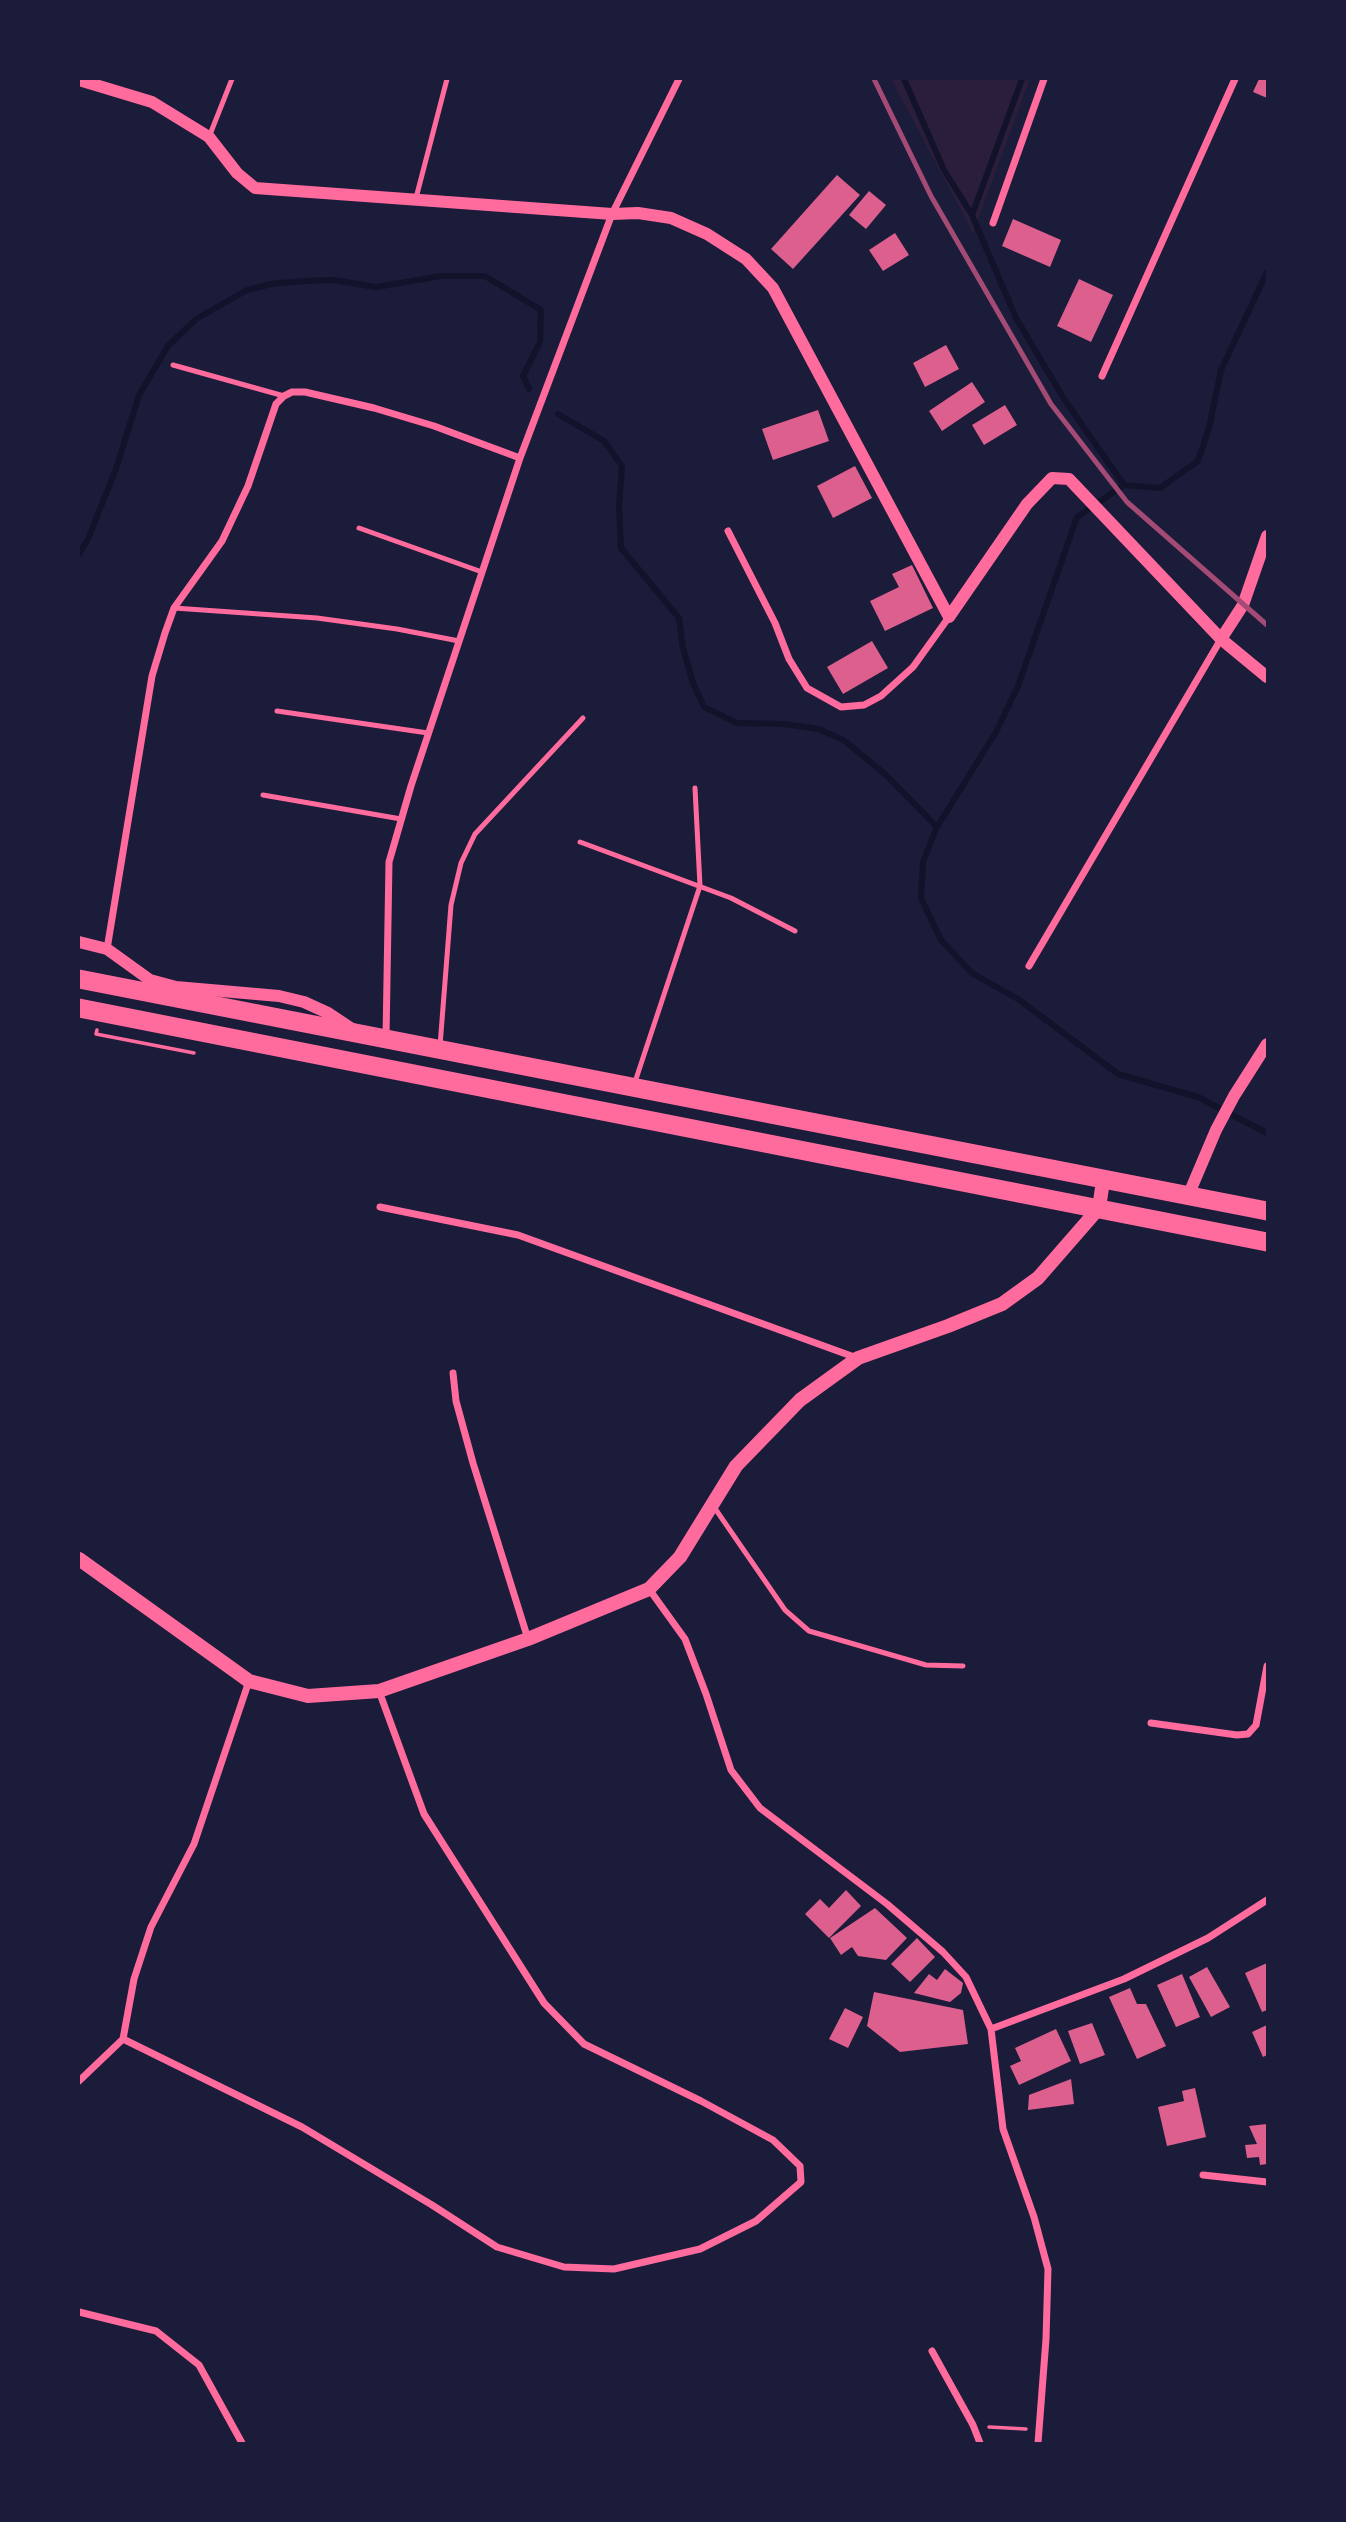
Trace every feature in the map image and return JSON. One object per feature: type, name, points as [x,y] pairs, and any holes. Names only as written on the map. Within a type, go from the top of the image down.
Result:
[{"type":"highway","points":[[79,979],[1267,1211]]},
{"type":"highway","points":[[79,1008],[1267,1242]]},
{"type":"main road","points":[[79,1559],[249,1681],[308,1696],[379,1692],[528,1639],[649,1589],[680,1557],[736,1466],[800,1400],[858,1358],[1002,1304],[1038,1278],[1099,1208],[1103,1181]]},
{"type":"street","points":[[386,1038],[389,862],[401,819],[520,457],[612,214],[679,79]]},
{"type":"street","points":[[993,223],[1044,79]]},
{"type":"street","points":[[1102,376],[1236,79]]},
{"type":"street","points":[[79,80],[152,102],[209,137],[237,173],[255,188],[612,214],[638,213],[671,218],[707,234],[746,259],[773,288],[949,617]]},
{"type":"street","points":[[107,948],[152,676],[173,608],[222,541],[248,486],[276,404],[292,392],[305,391],[434,426],[520,457]]},
{"type":"street","points":[[728,531],[775,624],[789,659],[807,688],[841,707],[864,705],[881,696],[913,667],[1042,485],[1052,478],[1069,479],[1105,520],[1221,639],[1267,677]]},
{"type":"street","points":[[1028,966],[1243,605],[1267,536]]},
{"type":"street","points":[[79,942],[107,948],[150,980],[176,987],[279,996],[304,1002],[358,1032]]},
{"type":"street","points":[[1188,1196],[1216,1130],[1267,1044]]},
{"type":"street","points":[[380,1207],[518,1235],[858,1358]]},
{"type":"street","points":[[453,1373],[456,1401],[473,1463],[528,1639]]},
{"type":"street","points":[[649,1589],[685,1639],[731,1770],[760,1808],[887,1904],[943,1952],[966,1977],[991,2029],[1003,2129],[1034,2217],[1048,2269],[1038,2443]]},
{"type":"street","points":[[1151,1723],[1237,1735],[1248,1734],[1256,1725],[1267,1666]]},
{"type":"street","points":[[79,2081],[123,2039],[134,1979],[151,1927],[194,1844],[249,1681]]},
{"type":"street","points":[[123,2039],[302,2127],[496,2247],[564,2267],[614,2269],[699,2249],[756,2221],[801,2182],[800,2166],[773,2140],[701,2101],[584,2044],[544,2003],[424,1814],[379,1692]]},
{"type":"street","points":[[991,2029],[1124,1979],[1208,1938],[1267,1900]]},
{"type":"street","points":[[1203,2175],[1267,2182]]},
{"type":"street","points":[[79,2312],[156,2331],[199,2365],[242,2443]]},
{"type":"street","points":[[932,2351],[973,2425],[980,2443]]},
{"type":"lane","points":[[209,137],[232,79]]},
{"type":"lane","points":[[415,201],[447,79]]},
{"type":"lane","points":[[173,365],[284,396]]},
{"type":"lane","points":[[359,528],[482,572]]},
{"type":"lane","points":[[173,608],[317,618],[459,641]]},
{"type":"lane","points":[[276,711],[428,733]]},
{"type":"lane","points":[[439,1049],[451,905],[461,863],[475,834],[583,718]]},
{"type":"lane","points":[[634,1086],[700,886],[695,788]]},
{"type":"lane","points":[[263,795],[401,819]]},
{"type":"lane","points":[[580,842],[700,886],[795,931]]},
{"type":"lane","points":[[712,1504],[785,1609],[809,1631],[926,1665],[963,1666]]},
{"type":"path","points":[[96,1034],[201,1054]]},
{"type":"path","points":[[973,2425],[1037,2430]]},
{"type":"shaded area","points":[[891,79],[1030,79],[973,233]]},
{"type":"building","points":[[1259,79],[1267,79],[1267,98],[1253,92]]},
{"type":"building","points":[[837,175],[860,195],[793,269],[771,249]]},
{"type":"building","points":[[869,191],[886,205],[866,229],[849,215]]},
{"type":"building","points":[[1013,219],[1061,240],[1050,267],[1002,246]]},
{"type":"building","points":[[895,233],[909,255],[883,271],[869,250]]},
{"type":"building","points":[[1079,279],[1113,295],[1091,342],[1057,326]]},
{"type":"building","points":[[946,345],[959,369],[925,387],[913,363]]},
{"type":"building","points":[[972,382],[985,402],[942,431],[929,411]]},
{"type":"building","points":[[1005,405],[1017,425],[984,445],[972,425]]},
{"type":"building","points":[[818,410],[829,441],[773,460],[762,429]]},
{"type":"building","points":[[855,466],[872,498],[833,518],[817,486]]},
{"type":"building","points":[[912,565],[933,608],[885,631],[870,601],[899,587],[892,574]]},
{"type":"building","points":[[872,641],[888,668],[843,694],[827,667]]},
{"type":"building","points":[[846,1890],[861,1906],[829,1938],[805,1914],[820,1899],[829,1908]]},
{"type":"building","points":[[875,1908],[907,1938],[886,1960],[858,1956],[852,1947],[841,1955],[830,1938]]},
{"type":"building","points":[[917,1938],[935,1957],[910,1982],[891,1964]]},
{"type":"building","points":[[1267,1963],[1267,2010],[1262,2012],[1245,1973]]},
{"type":"building","points":[[1207,1967],[1230,2007],[1211,2017],[1189,1977]]},
{"type":"building","points":[[945,1969],[963,1983],[961,1993],[950,2002],[914,1993],[929,1974],[937,1980]]},
{"type":"building","points":[[1182,1974],[1200,2017],[1176,2027],[1157,1985]]},
{"type":"building","points":[[1130,1988],[1137,2004],[1146,2004],[1166,2046],[1137,2059],[1109,1997]]},
{"type":"building","points":[[874,1992],[963,2010],[968,2044],[900,2052],[867,2026]]},
{"type":"building","points":[[845,2008],[863,2017],[848,2048],[829,2039]]},
{"type":"building","points":[[1092,2023],[1105,2055],[1080,2064],[1068,2031]]},
{"type":"building","points":[[1267,2025],[1267,2055],[1263,2057],[1252,2032]]},
{"type":"building","points":[[1056,2029],[1071,2061],[1019,2085],[1010,2066],[1021,2061],[1015,2048]]},
{"type":"building","points":[[1071,2079],[1074,2104],[1028,2110],[1029,2095]]},
{"type":"building","points":[[1195,2088],[1206,2137],[1167,2146],[1158,2107],[1184,2101],[1182,2091]]},
{"type":"building","points":[[1267,2124],[1267,2164],[1260,2165],[1259,2157],[1247,2158],[1245,2145],[1257,2144],[1249,2126]]},
{"type":"waterway","points":[[904,79],[944,170],[972,215],[1016,318],[1064,399],[1124,485]]},
{"type":"waterway","points":[[972,215],[1022,79]]},
{"type":"waterway","points":[[1267,272],[1221,370],[1209,428],[1198,461],[1160,488],[1124,485],[1077,517],[1018,686],[996,732],[937,827],[923,862],[921,898],[941,940],[972,973],[1018,999],[1118,1074],[1198,1097],[1267,1133]]},
{"type":"waterway","points":[[79,554],[88,539],[116,469],[139,395],[168,346],[196,319],[247,290],[271,284],[304,281],[333,280],[376,287],[441,276],[485,276],[541,310],[540,342],[523,376],[529,389]]},
{"type":"waterway","points":[[558,414],[604,441],[622,466],[619,507],[621,548],[679,618],[683,648],[693,683],[704,707],[737,723],[784,724],[819,729],[845,741],[887,776],[937,827]]},
{"type":"railway","points":[[874,79],[931,196],[1051,404],[1127,502],[1267,625]]}]
